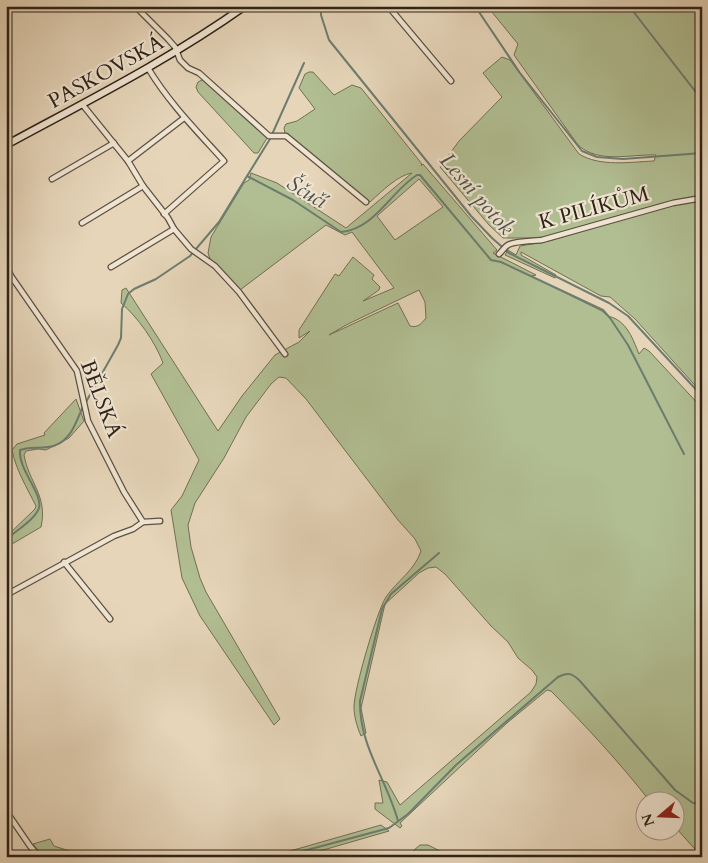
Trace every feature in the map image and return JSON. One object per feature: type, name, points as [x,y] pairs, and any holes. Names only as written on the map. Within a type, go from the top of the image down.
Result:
[{"type":"street","points":[[135,6],[168,39],[180,60],[188,68],[199,73],[269,136],[286,136],[366,202]]},
{"type":"street","name":"PASKOVSKÁ","points":[[6,145],[148,68],[244,6]]},
{"type":"street","points":[[388,6],[451,81]]},
{"type":"street","points":[[148,68],[161,89],[184,118],[224,161],[164,214]]},
{"type":"street","points":[[82,104],[128,161],[174,230],[191,249],[215,266],[240,292],[285,354]]},
{"type":"street","points":[[128,161],[184,118]]},
{"type":"street","points":[[52,179],[114,143]]},
{"type":"street","points":[[82,223],[143,186]]},
{"type":"street","name":"K PILÍKŮM","points":[[500,253],[506,246],[514,243],[530,242],[570,233],[673,203],[702,198]]},
{"type":"street","points":[[111,267],[174,230]]},
{"type":"street","name":"BĚLSKÁ","points":[[6,265],[11,276],[77,371],[88,421],[124,492],[143,522]]},
{"type":"street","points":[[6,595],[64,562],[143,522],[160,521]]},
{"type":"street","points":[[64,562],[110,619]]},
{"type":"street","points":[[6,811],[39,857]]},
{"type":"green space","points":[[487,6],[702,6],[702,196],[693,198],[692,196],[663,203],[542,238],[503,238],[489,225],[440,167],[459,141],[502,97],[483,73],[502,57],[510,60],[579,154],[596,161],[615,163],[654,161],[656,155],[605,156],[586,151],[578,145],[514,55],[518,44]]},
{"type":"green space","points":[[313,72],[334,95],[352,85],[361,88],[422,164],[421,166],[423,164],[497,250],[493,253],[536,275],[531,276],[621,322],[639,354],[644,348],[649,351],[702,408],[702,857],[686,839],[686,790],[641,790],[589,731],[551,691],[547,690],[507,723],[400,823],[402,826],[400,828],[375,809],[375,803],[383,803],[379,780],[387,782],[400,805],[531,692],[536,684],[537,677],[518,658],[508,642],[491,626],[445,574],[436,567],[428,568],[419,573],[385,604],[361,708],[366,733],[361,736],[356,722],[354,707],[358,684],[372,633],[386,597],[415,564],[421,551],[415,539],[398,520],[306,399],[286,378],[279,377],[271,384],[246,417],[224,458],[195,503],[188,525],[191,547],[206,592],[280,719],[274,725],[200,616],[182,578],[171,510],[182,496],[199,460],[151,374],[163,363],[156,347],[145,330],[121,303],[122,290],[126,288],[218,431],[242,396],[275,355],[299,342],[310,331],[299,338],[299,330],[335,274],[339,276],[353,257],[374,275],[372,279],[380,287],[379,290],[363,301],[394,288],[352,232],[345,235],[326,225],[240,290],[210,259],[208,253],[211,237],[244,183],[249,180],[251,173],[277,183],[346,228],[412,173],[395,180],[370,202],[285,133],[284,128],[286,124],[297,121],[315,109],[299,88],[305,74]],"holes":[[[419,179],[443,207],[395,240],[377,216]],[[419,290],[425,302],[426,318],[419,325],[410,326],[398,303],[329,335]]]},
{"type":"green space","points":[[204,79],[267,138],[258,153],[254,153],[198,92],[196,87],[198,82]]},
{"type":"green space","points":[[702,200],[702,393],[635,319],[610,297],[601,296],[521,252],[521,255],[556,275],[555,278],[505,255],[508,250],[516,255],[520,246],[549,241],[672,205]]},
{"type":"green space","points":[[76,399],[84,421],[69,438],[46,450],[26,451],[24,455],[26,465],[40,498],[42,507],[41,527],[12,544],[6,552],[6,537],[36,506],[19,472],[12,450],[17,444],[45,435],[44,433]]},
{"type":"green space","points":[[381,825],[389,831],[299,857],[269,857]]},
{"type":"green space","points":[[50,839],[54,846],[88,857],[44,857],[33,844]]},
{"type":"green space","points":[[420,845],[428,845],[452,857],[421,857],[413,851]]},
{"type":"waterway","name":"Lesní potok","points":[[321,6],[321,15],[329,40],[471,216],[492,238],[509,253],[609,303],[628,316],[702,396]]},
{"type":"waterway","points":[[475,6],[520,73],[582,151],[597,157],[623,159],[702,153]]},
{"type":"waterway","points":[[629,6],[702,100]]},
{"type":"waterway","points":[[247,176],[270,139],[304,63]]},
{"type":"waterway","name":"Ščučí","points":[[86,402],[121,338],[122,309],[128,294],[134,289],[156,279],[190,256],[219,222],[247,176],[293,200],[341,232],[364,224],[408,182],[417,175],[420,175],[491,260],[501,262],[603,310],[628,345],[684,454]]},
{"type":"waterway","name":"Ščučí","points":[[6,540],[29,521],[39,508],[37,496],[20,457],[20,450],[48,447],[62,442],[71,432],[83,406]]},
{"type":"waterway","points":[[398,821],[364,733],[360,701],[382,609],[391,594],[439,553]]},
{"type":"waterway","points":[[281,857],[389,828],[408,814],[456,765],[558,677],[565,674],[575,676],[580,681],[675,790],[693,803],[702,804]]}]
